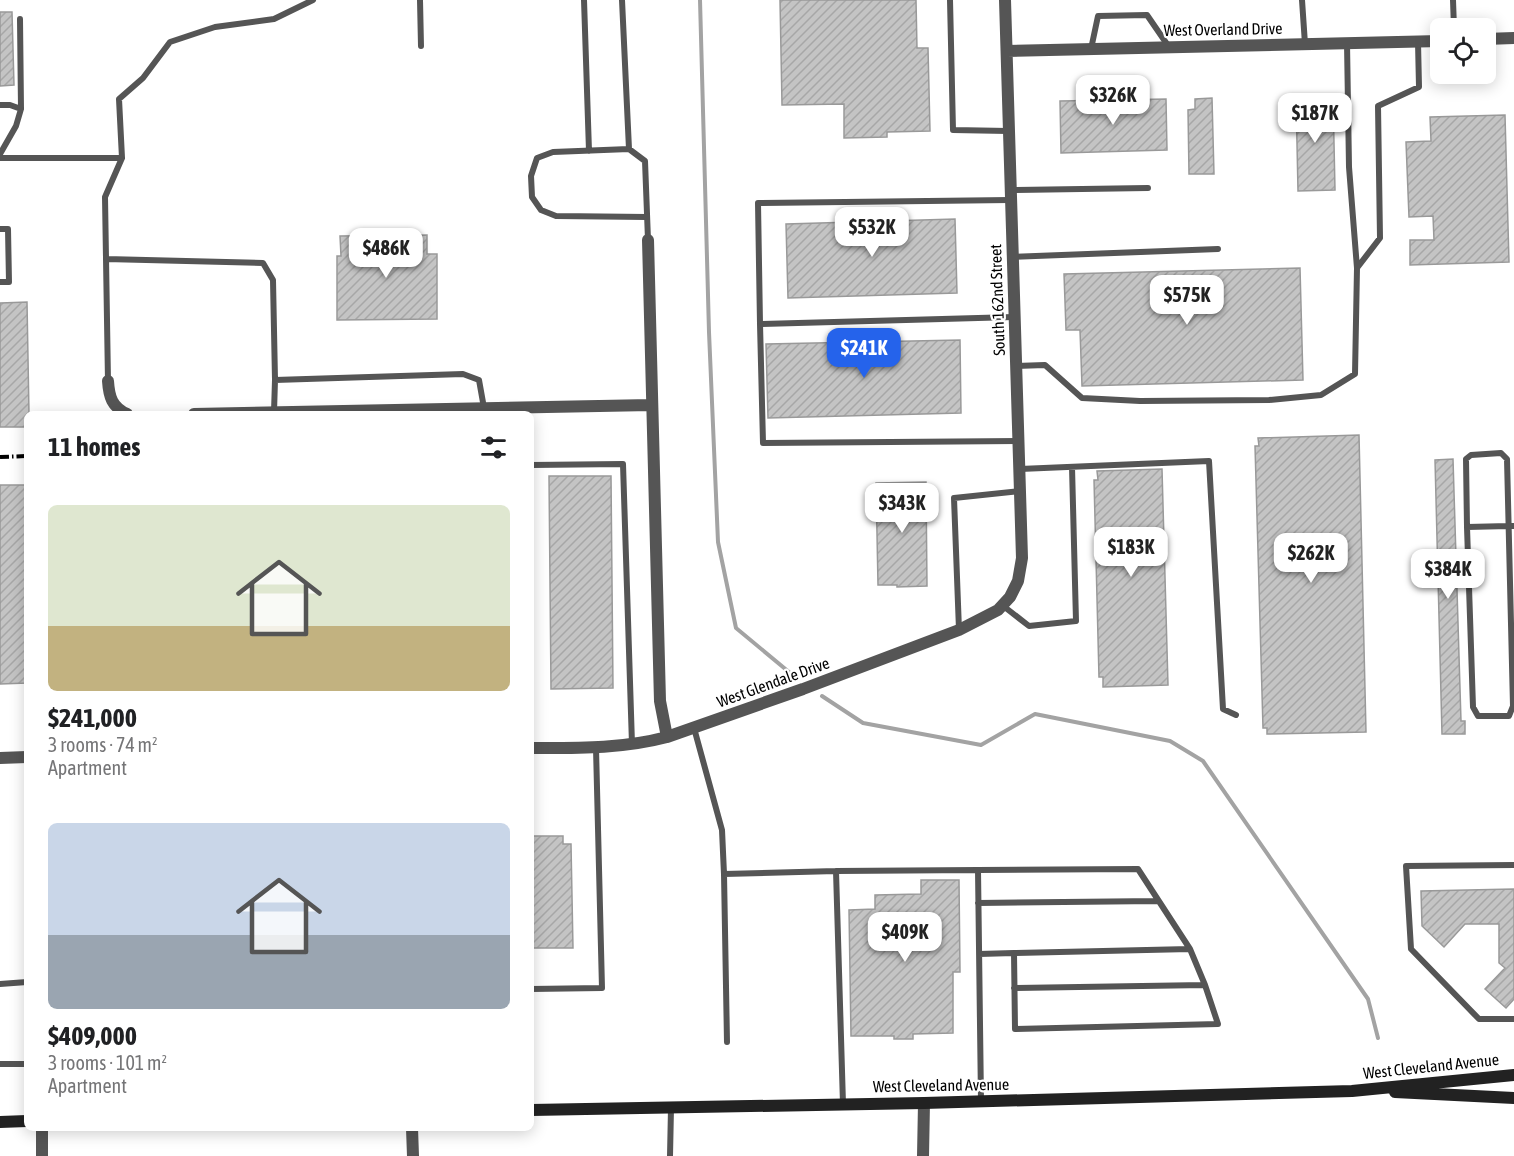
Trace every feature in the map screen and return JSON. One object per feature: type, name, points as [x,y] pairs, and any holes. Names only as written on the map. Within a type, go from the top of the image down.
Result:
[{"type":"main road","name":"West Cleveland Avenue","points":[[534,1110],[924,1103],[1352,1090],[1514,1075]]},
{"type":"main road","name":"West Cleveland Avenue","points":[[1352,1090],[1514,1098]]},
{"type":"main road","points":[[0,1122],[24,1121]]},
{"type":"street","name":"South 162nd Street","points":[[1005,0],[1022,566],[1018,580],[1006,601]]},
{"type":"street","points":[[1496,39],[1514,38]]},
{"type":"street","name":"West Overland Drive","points":[[1007,51],[1430,40]]},
{"type":"street","points":[[648,240],[660,701],[667,737]]},
{"type":"street","points":[[108,381],[110,399],[122,411]]},
{"type":"street","points":[[379,411],[651,405]]},
{"type":"street","name":"West Glendale Drive","points":[[534,748],[596,747],[632,744],[667,737],[813,686],[959,630],[998,610],[1006,601]]},
{"type":"street","points":[[0,758],[24,757]]},
{"type":"street","points":[[923,1156],[924,1103]]},
{"type":"street","points":[[42,1131],[42,1156]]},
{"type":"street","points":[[412,1131],[413,1156]]},
{"type":"lane","points":[[108,381],[105,197],[122,158],[119,99],[143,78],[170,42],[215,27],[274,19],[313,0]]},
{"type":"lane","points":[[420,0],[421,46]]},
{"type":"lane","points":[[584,0],[589,151]]},
{"type":"lane","points":[[622,0],[629,149]]},
{"type":"lane","points":[[950,0],[953,130],[1008,131]]},
{"type":"lane","points":[[1302,0],[1305,44]]},
{"type":"lane","points":[[1453,0],[1454,18]]},
{"type":"lane","points":[[1091,49],[1098,16],[1148,15],[1169,47]]},
{"type":"lane","points":[[20,20],[21,109],[16,126],[0,156],[122,158]]},
{"type":"lane","points":[[1357,268],[1380,237],[1378,106],[1419,87],[1418,41]]},
{"type":"lane","points":[[1016,366],[1045,365],[1082,398],[1140,401],[1269,400],[1322,395],[1355,374],[1357,268],[1349,167],[1347,43]]},
{"type":"lane","points":[[0,105],[10,105],[21,109]]},
{"type":"lane","points":[[647,217],[555,216],[541,210],[532,197],[531,176],[537,158],[553,152],[629,149],[645,161],[648,240]]},
{"type":"lane","points":[[1018,441],[763,443],[758,203],[1148,188]]},
{"type":"lane","points":[[0,229],[8,229],[9,282],[0,282]]},
{"type":"lane","points":[[1012,257],[1218,249]]},
{"type":"lane","points":[[106,260],[263,263],[273,280],[274,411]]},
{"type":"lane","points":[[760,324],[1014,317]]},
{"type":"lane","points":[[275,380],[463,374],[479,380],[484,409]]},
{"type":"lane","points":[[1501,453],[1507,459],[1511,526],[1513,706],[1509,716],[1478,716],[1473,707],[1467,526],[1466,459],[1471,455],[1501,453]]},
{"type":"lane","points":[[1019,469],[1209,460],[1223,709],[1236,715]]},
{"type":"lane","points":[[534,465],[623,464],[632,744]]},
{"type":"lane","points":[[1006,601],[1029,626],[1076,621],[1072,467]]},
{"type":"lane","points":[[959,630],[954,498],[1020,491]]},
{"type":"lane","points":[[1467,526],[1511,526]]},
{"type":"lane","points":[[694,728],[722,830],[727,1042]]},
{"type":"lane","points":[[534,988],[602,988],[596,747]]},
{"type":"lane","points":[[1514,865],[1406,866],[1411,949],[1479,1019],[1514,1019]]},
{"type":"lane","points":[[724,874],[1138,869],[1190,950],[1218,1024],[1015,1029],[1014,953]]},
{"type":"lane","points":[[978,870],[981,1101]]},
{"type":"lane","points":[[836,871],[843,1104]]},
{"type":"lane","points":[[978,903],[1158,901]]},
{"type":"lane","points":[[979,954],[1190,950]]},
{"type":"lane","points":[[0,984],[24,982]]},
{"type":"lane","points":[[1014,988],[1205,985]]},
{"type":"lane","points":[[0,1065],[24,1064]]},
{"type":"lane","points":[[670,1156],[671,1108]]},
{"type":"building","points":[[780,0],[916,0],[917,48],[928,48],[930,131],[887,132],[887,137],[844,138],[844,104],[782,105]]},
{"type":"building","points":[[0,12],[12,12],[14,85],[0,86]]},
{"type":"building","points":[[1333,96],[1335,190],[1298,191],[1296,97]]},
{"type":"building","points":[[1212,98],[1214,174],[1189,174],[1188,110],[1195,109],[1195,99]]},
{"type":"building","points":[[1166,99],[1167,150],[1061,153],[1060,101]]},
{"type":"building","points":[[1505,115],[1509,262],[1410,265],[1410,240],[1434,240],[1433,216],[1409,217],[1406,142],[1431,141],[1430,117]]},
{"type":"building","points":[[955,219],[957,293],[788,298],[786,224]]},
{"type":"building","points":[[427,235],[427,254],[437,254],[437,319],[337,320],[337,256],[341,256],[340,236]]},
{"type":"building","points":[[1300,268],[1303,380],[1082,386],[1080,330],[1066,330],[1064,274]]},
{"type":"building","points":[[27,302],[29,411],[24,411],[24,427],[0,427],[0,303]]},
{"type":"building","points":[[960,340],[961,413],[768,418],[766,344]]},
{"type":"building","points":[[1359,435],[1366,732],[1267,734],[1267,728],[1263,728],[1255,446],[1259,446],[1258,438]]},
{"type":"building","points":[[1453,459],[1461,721],[1465,721],[1465,734],[1442,734],[1435,460]]},
{"type":"building","points":[[1162,469],[1168,685],[1103,687],[1103,677],[1099,677],[1094,480],[1098,480],[1097,471]]},
{"type":"building","points":[[549,476],[611,476],[613,688],[551,689]]},
{"type":"building","points":[[926,482],[927,586],[878,585],[876,483]]},
{"type":"building","points":[[0,485],[24,485],[24,683],[0,684]]},
{"type":"building","points":[[534,836],[563,836],[563,844],[571,844],[573,948],[534,948]]},
{"type":"building","points":[[921,880],[959,880],[960,972],[953,972],[953,1033],[913,1034],[913,1039],[894,1039],[894,1036],[851,1036],[849,910],[875,909],[875,895],[921,894]]},
{"type":"building","points":[[1514,889],[1514,999],[1506,1008],[1485,989],[1505,968],[1499,963],[1499,924],[1465,924],[1444,947],[1422,926],[1421,891]]},
{"type":"waterway","points":[[700,0],[709,332],[718,542],[736,628],[795,677]]},
{"type":"waterway","points":[[822,696],[863,723],[981,745],[1035,714],[1170,741],[1203,761],[1368,999],[1378,1038]]},
{"type":"railway","points":[[0,457],[24,456]]}]
